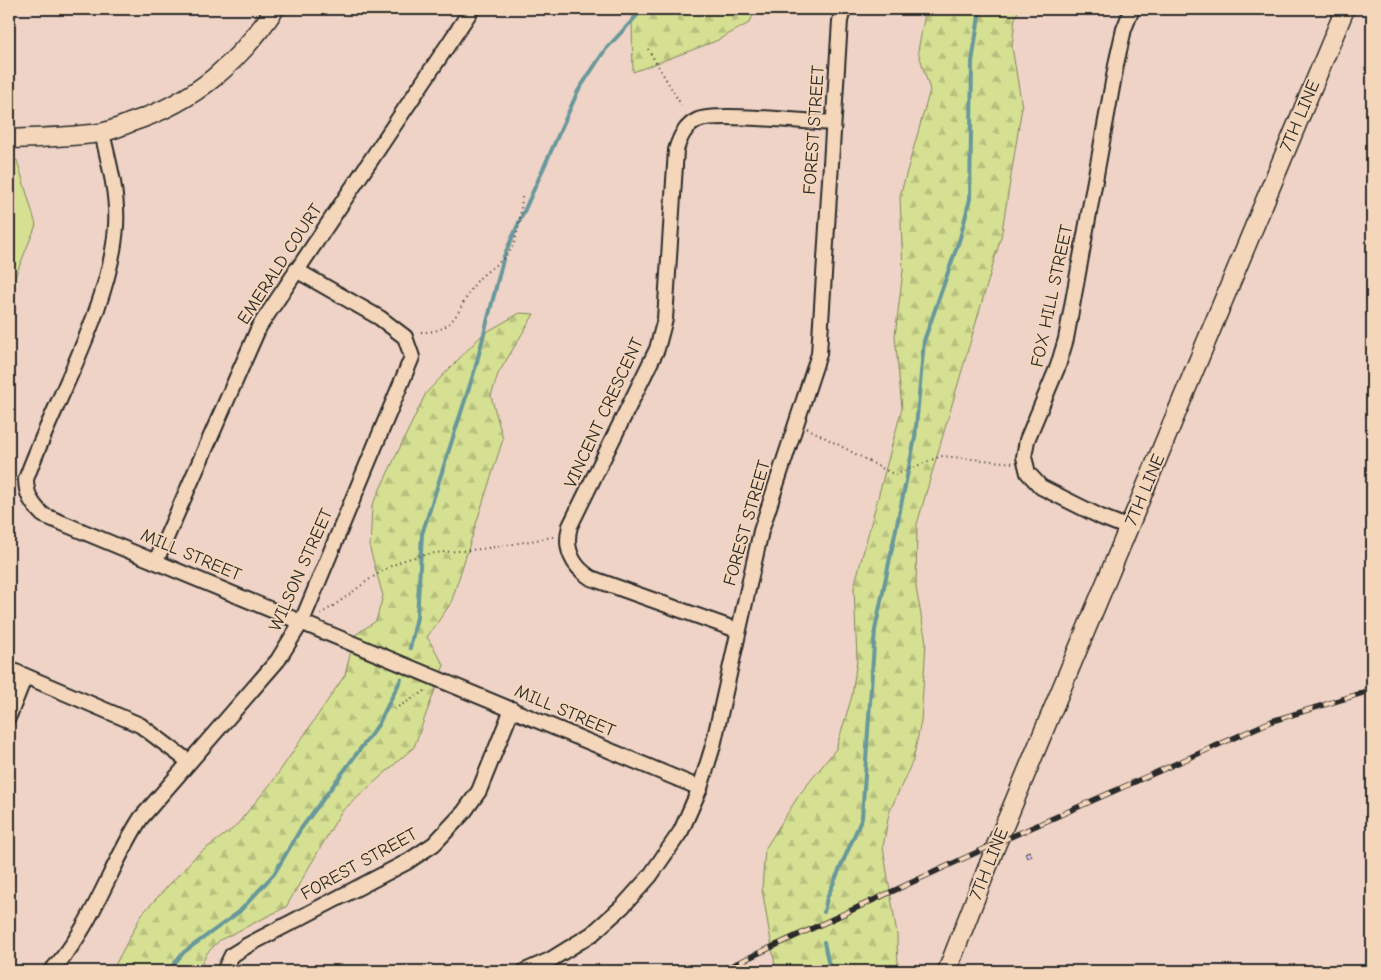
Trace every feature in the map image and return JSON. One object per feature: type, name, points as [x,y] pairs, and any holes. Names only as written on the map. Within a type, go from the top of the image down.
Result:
[{"type":"street","points":[[9,139],[102,133],[176,104],[209,84],[232,64],[275,9]]},
{"type":"street","name":"EMERALD COURT","points":[[156,561],[259,327],[472,9]]},
{"type":"street","name":"FOREST STREET","points":[[525,971],[550,960],[592,934],[623,906],[650,876],[681,831],[700,788],[713,746],[761,531],[798,423],[819,354],[840,21],[844,9]]},
{"type":"street","name":"FOX HILL STREET","points":[[1129,528],[1100,517],[1039,485],[1028,473],[1024,457],[1027,440],[1062,353],[1116,60],[1124,29],[1132,9]]},
{"type":"street","name":"7TH LINE","points":[[946,971],[997,843],[1344,9]]},
{"type":"street","name":"VINCENT CRESCENT","points":[[738,630],[591,578],[582,572],[572,560],[568,547],[569,531],[657,349],[665,319],[676,150],[681,136],[690,125],[711,117],[833,123]]},
{"type":"street","name":"MILL STREET","points":[[102,133],[115,197],[116,225],[113,257],[92,321],[26,479],[26,491],[32,504],[43,515],[700,788]]},
{"type":"street","name":"WILSON STREET","points":[[50,971],[78,936],[126,841],[140,818],[278,660],[302,621],[412,357],[405,337],[380,318],[296,270]]},
{"type":"street","points":[[9,669],[140,725],[188,761]]},
{"type":"street","points":[[9,716],[25,676]]},
{"type":"street","name":"FOREST STREET","points":[[224,971],[232,955],[248,945],[407,862],[434,844],[464,812],[479,791],[512,709]]},
{"type":"path","points":[[648,49],[683,108]]},
{"type":"path","points":[[421,332],[434,332],[449,325],[477,281],[510,250],[517,232],[522,196]]},
{"type":"path","points":[[798,423],[895,475],[941,456],[1014,463]]},
{"type":"path","points":[[320,614],[346,599],[369,578],[407,559],[435,552],[480,549],[553,537]]},
{"type":"path","points":[[394,709],[424,692],[431,676]]},
{"type":"green space","points":[[638,9],[757,9],[749,23],[716,41],[633,72],[632,18]]},
{"type":"green space","points":[[926,9],[1019,9],[1015,18],[1012,47],[1022,107],[1001,237],[917,524],[916,588],[926,642],[921,721],[913,760],[889,813],[883,847],[897,935],[898,971],[776,971],[762,889],[765,849],[799,795],[836,749],[852,696],[857,660],[854,587],[902,408],[895,336],[903,271],[900,196],[930,90],[918,51]]},
{"type":"green space","points":[[17,160],[36,225],[9,292],[9,163]]},
{"type":"green space","points":[[520,313],[534,314],[498,374],[491,396],[503,439],[451,603],[427,637],[444,665],[414,747],[341,812],[286,907],[220,940],[207,953],[200,968],[201,971],[112,971],[142,914],[196,856],[235,827],[273,781],[345,675],[355,635],[376,621],[383,596],[370,549],[372,506],[426,393],[483,334]]},
{"type":"building","points":[[1029,851],[1032,856],[1027,858],[1025,853]]},
{"type":"waterway","points":[[410,648],[417,617],[422,534],[475,369],[504,256],[578,91],[605,50],[643,9]]},
{"type":"waterway","points":[[824,912],[827,898],[862,818],[875,630],[915,438],[924,341],[960,238],[970,199],[972,62],[980,9]]},
{"type":"waterway","points":[[168,971],[184,952],[239,912],[274,874],[300,830],[378,725],[401,679]]},
{"type":"waterway","points":[[824,942],[830,971]]},
{"type":"railway","points":[[720,971],[997,843],[1272,721],[1372,690]]}]
